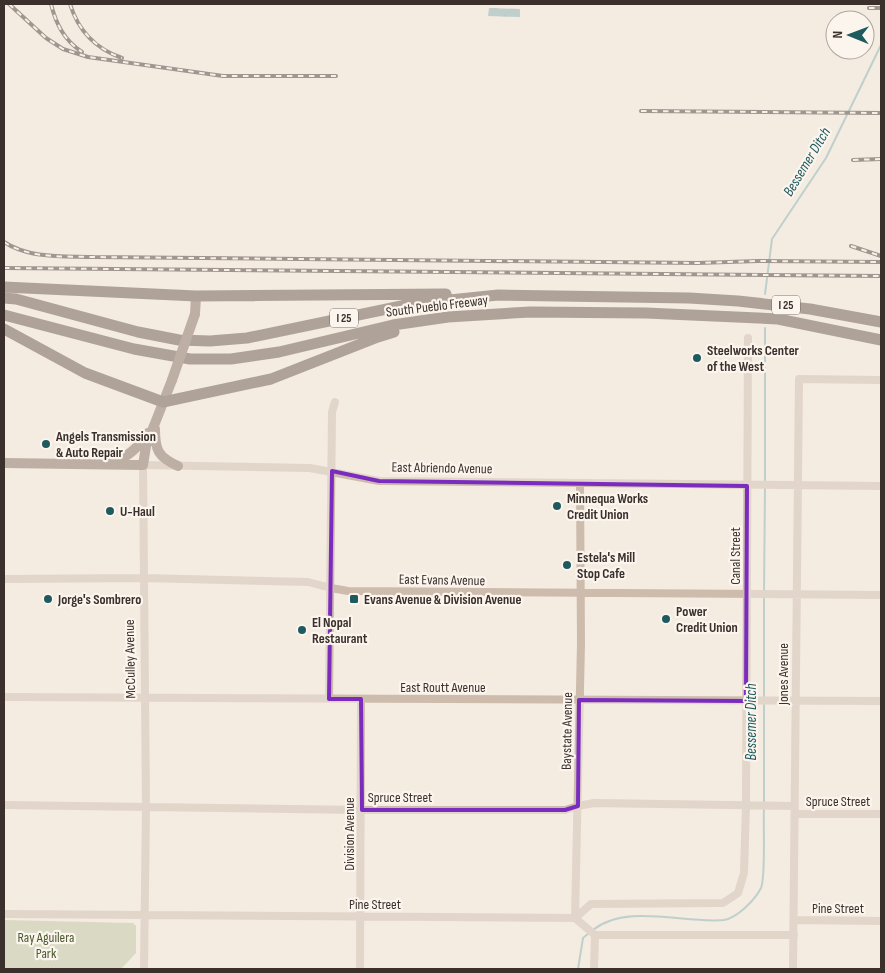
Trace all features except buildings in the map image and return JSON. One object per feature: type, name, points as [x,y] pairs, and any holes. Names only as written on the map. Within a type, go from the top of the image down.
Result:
[{"type":"highway","points":[[4,287],[196,296],[498,294]]},
{"type":"highway","name":"South Pueblo Freeway","points":[[4,298],[16,299],[138,332],[178,340],[210,341],[246,338],[411,304],[498,294],[730,300],[810,309],[881,322]]},
{"type":"highway","name":"South Pueblo Freeway","points":[[4,315],[134,350],[190,359],[231,359],[279,352],[394,325],[448,317],[530,312],[646,313],[778,319],[881,340]]},
{"type":"highway","points":[[4,329],[85,372],[150,399],[163,402],[271,379],[378,337],[448,317]]},
{"type":"main road","name":"McCulley Avenue","points":[[143,466],[146,446],[195,314],[196,296]]},
{"type":"main road","points":[[104,465],[122,459],[134,451],[155,424]]},
{"type":"main road","points":[[155,424],[155,440],[158,452],[166,461],[178,466]]},
{"type":"main road","name":"East Abriendo Avenue","points":[[4,464],[143,466]]},
{"type":"street","name":"Canal Street","points":[[575,918],[591,904],[723,903],[738,893],[744,873],[748,338]]},
{"type":"street","name":"Jones Avenue","points":[[793,969],[799,380],[881,380]]},
{"type":"street","points":[[329,698],[332,412],[335,402]]},
{"type":"street","name":"East Abriendo Avenue","points":[[143,466],[310,468],[379,481],[881,486]]},
{"type":"street","name":"McCulley Avenue","points":[[143,466],[146,807],[144,969]]},
{"type":"street","name":"Baystate Avenue","points":[[575,918],[580,700],[580,484]]},
{"type":"street","name":"East Evans Avenue","points":[[4,578],[143,578],[308,582],[348,591],[881,595]]},
{"type":"street","name":"East Routt Avenue","points":[[4,697],[881,702]]},
{"type":"street","name":"Division Avenue","points":[[360,969],[361,698]]},
{"type":"street","name":"Spruce Street","points":[[4,805],[362,810],[565,810],[594,803],[767,805],[795,810],[881,814]]},
{"type":"street","name":"Pine Street","points":[[4,914],[575,918]]},
{"type":"street","points":[[575,918],[595,935],[794,934]]},
{"type":"street","name":"Pine Street","points":[[794,920],[881,921]]},
{"type":"street","points":[[594,969],[595,935]]},
{"type":"highlighted area","points":[[332,471],[379,481],[747,486],[746,701],[579,700],[578,806],[565,810],[362,810],[361,699],[329,699]]},
{"type":"green space","name":"Ray Aguilera Park","points":[[4,920],[133,923],[136,926],[136,953],[121,969],[4,969]]},
{"type":"water","points":[[489,8],[520,9],[520,17],[488,16]]},
{"type":"waterway","name":"Bessemer Ditch","points":[[765,294],[772,239],[826,158],[881,45]]},
{"type":"waterway","name":"Bessemer Ditch","points":[[765,328],[765,483]]},
{"type":"waterway","name":"Bessemer Ditch","points":[[764,593],[765,487]]},
{"type":"waterway","name":"Bessemer Ditch","points":[[764,597],[764,698]]},
{"type":"waterway","name":"Bessemer Ditch","points":[[764,702],[764,803]]},
{"type":"waterway","name":"Bessemer Ditch","points":[[593,930],[607,922],[622,918],[656,916],[724,920],[740,912],[755,898],[763,882],[764,807]]},
{"type":"waterway","name":"Bessemer Ditch","points":[[578,969],[583,938],[589,933]]},
{"type":"railway","points":[[9,4],[46,38],[63,49],[88,57],[223,76],[336,76]]},
{"type":"railway","points":[[51,4],[55,18],[62,31],[70,42],[82,52]]},
{"type":"railway","points":[[70,4],[78,22],[89,37],[96,44],[122,58]]},
{"type":"railway","points":[[869,8],[881,8]]},
{"type":"railway","points":[[641,111],[881,113]]},
{"type":"railway","points":[[853,160],[881,159]]},
{"type":"railway","points":[[4,242],[36,254],[70,257],[698,263],[758,261],[881,262]]},
{"type":"railway","points":[[851,246],[881,256]]},
{"type":"railway","points":[[4,268],[881,276]]},
{"type":"place","name":"Steelworks Center of the West","points":[[697,358]]},
{"type":"place","name":"Angels Transmission & Auto Repair","points":[[46,444]]},
{"type":"place","name":"Minnequa Works Credit Union","points":[[557,506]]},
{"type":"place","name":"U-Haul","points":[[110,511]]},
{"type":"place","name":"Estela's Mill Stop Cafe","points":[[567,565]]},
{"type":"place","name":"Jorge's Sombrero","points":[[48,599]]},
{"type":"place","name":"Evans Avenue & Division Avenue","points":[[354,599]]},
{"type":"place","name":"Power Credit Union","points":[[666,619]]},
{"type":"place","name":"El Nopal Restaurant","points":[[302,630]]}]
